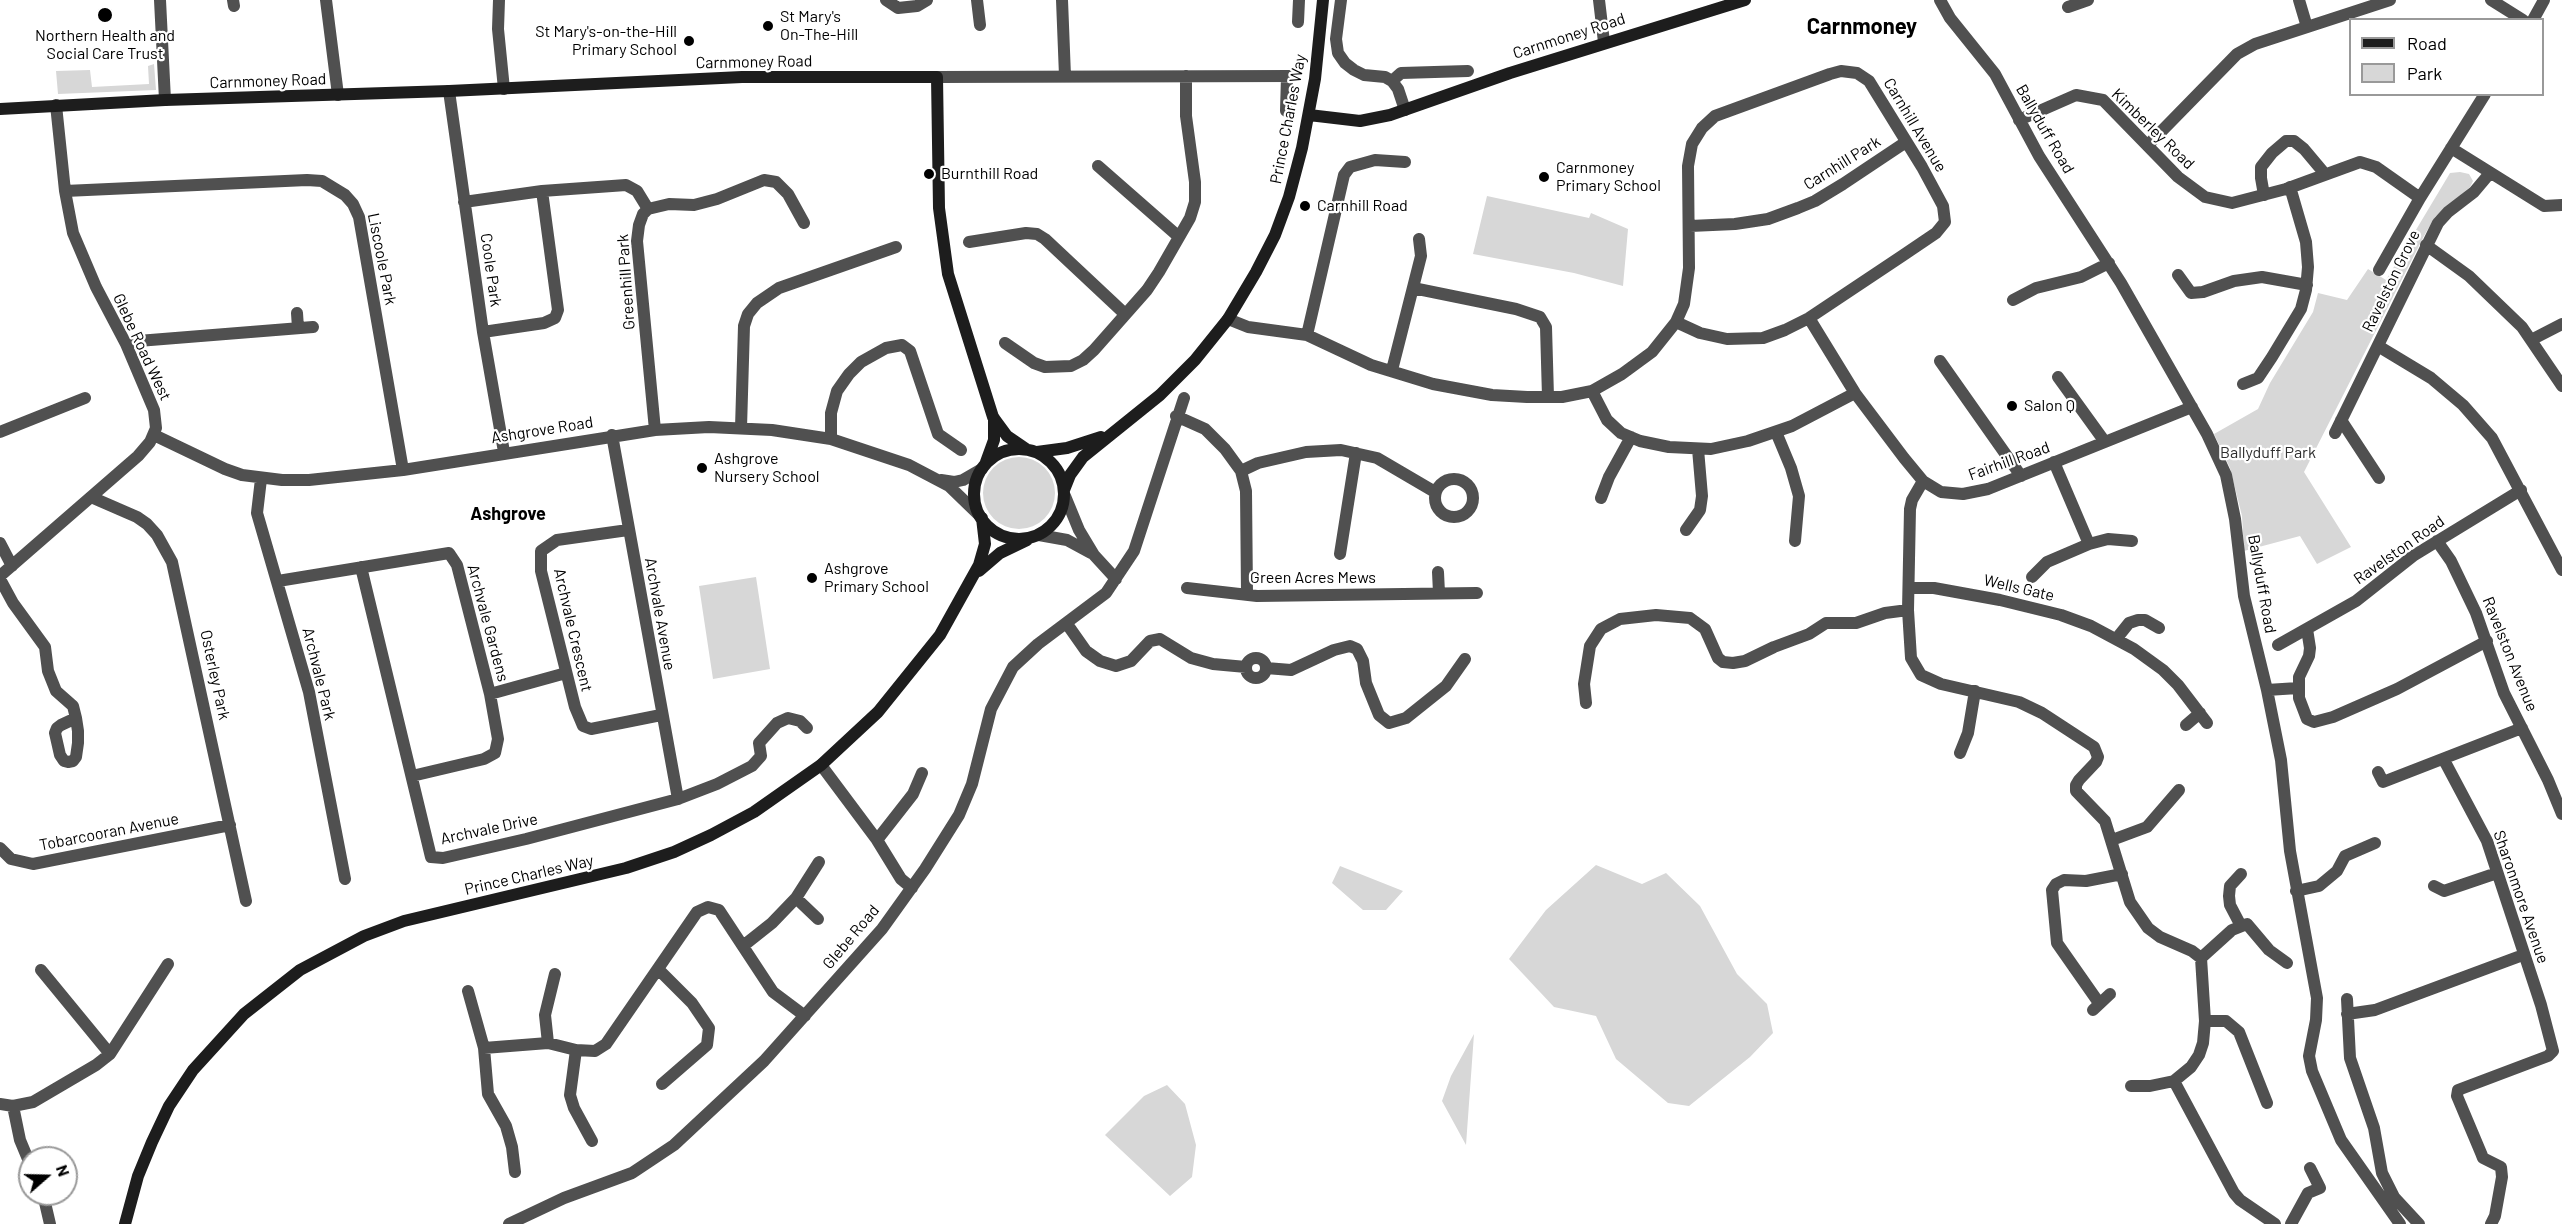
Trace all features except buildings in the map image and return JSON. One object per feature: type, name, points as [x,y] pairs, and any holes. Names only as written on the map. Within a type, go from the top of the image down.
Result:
[{"type":"street","points":[[160,0],[165,100]]},
{"type":"street","points":[[326,0],[338,95]]},
{"type":"street","points":[[499,0],[498,29],[504,89]]},
{"type":"street","points":[[886,0],[898,8],[917,6],[927,0]]},
{"type":"street","points":[[977,0],[980,25]]},
{"type":"street","points":[[1062,0],[1065,76]]},
{"type":"street","points":[[1298,22],[1299,0]]},
{"type":"street","name":"Prince Charles Way","points":[[1064,493],[1077,463],[1182,375],[1228,319],[1275,235],[1289,197],[1309,115],[1320,44],[1323,0]]},
{"type":"street","points":[[1341,0],[1336,39],[1338,53],[1354,70],[1364,75],[1385,77],[1392,81],[1398,89],[1405,110]]},
{"type":"street","points":[[1599,0],[1604,42]]},
{"type":"street","name":"Carnmoney Road","points":[[1309,115],[1360,121],[1376,119],[1604,42],[1745,0]]},
{"type":"street","name":"Ballyduff Road","points":[[1940,0],[1950,18],[1990,67],[2039,156],[2109,263],[2216,453],[2232,499],[2244,596],[2281,760],[2296,891],[2317,998],[2310,1056],[2312,1071],[2341,1140],[2400,1224]]},
{"type":"street","points":[[2068,7],[2088,0]]},
{"type":"street","points":[[2299,0],[2307,27]]},
{"type":"street","points":[[2148,144],[2238,54],[2255,44],[2307,27],[2357,16],[2390,0]]},
{"type":"street","points":[[2491,0],[2520,18]]},
{"type":"street","points":[[2534,18],[2544,0]]},
{"type":"street","points":[[1392,81],[1401,73],[1468,71]]},
{"type":"street","name":"Carnhill Avenue","points":[[1841,71],[1857,73],[1869,81],[1943,206],[1945,222],[1936,233],[1809,318],[1763,338],[1727,339],[1700,333],[1676,322],[1684,304],[1689,268],[1689,226],[1688,165],[1692,144],[1702,128],[1716,116],[1841,71]]},
{"type":"street","points":[[1005,344],[1034,363],[1045,367],[1071,366],[1083,360],[1094,350],[1147,290],[1190,218],[1195,192],[1194,165],[1186,116],[1186,76]]},
{"type":"street","name":"Carnmoney Road","points":[[0,109],[165,100],[504,89],[742,77],[1290,76],[1286,111]]},
{"type":"street","points":[[937,77],[938,179],[944,250],[957,306],[993,417],[993,440],[977,478],[974,497],[981,517],[999,534],[1010,538],[1036,536],[1067,540],[1094,555]]},
{"type":"street","name":"Coole Park","points":[[449,91],[483,332],[504,452]]},
{"type":"street","name":"Kimberley Road","points":[[2019,120],[2076,95],[2103,100],[2178,177],[2205,197],[2232,203],[2290,187],[2360,162],[2376,167],[2420,198]]},
{"type":"street","points":[[2379,270],[2420,198],[2484,96]]},
{"type":"street","name":"Glebe Road West","points":[[56,105],[65,191],[79,250],[126,344],[154,410],[154,435]]},
{"type":"street","points":[[2264,195],[2261,167],[2286,141],[2294,141],[2304,149],[2325,174]]},
{"type":"street","name":"Carnhill Park","points":[[1689,226],[1735,224],[1768,219],[1798,208],[1843,184],[1906,142]]},
{"type":"street","points":[[2451,148],[2544,206],[2562,205]]},
{"type":"street","points":[[1307,335],[1344,175],[1350,167],[1375,160],[1405,162]]},
{"type":"street","points":[[1098,166],[1179,237]]},
{"type":"street","name":"Ravelston Grove","points":[[2335,433],[2426,245],[2443,218],[2474,192],[2490,173]]},
{"type":"street","name":"Liscoole Park","points":[[65,191],[307,180],[322,181],[345,195],[353,204],[359,217],[403,470]]},
{"type":"street","points":[[464,202],[542,191],[626,185],[637,191],[648,209],[669,204],[694,205],[717,199],[764,180],[776,182],[788,194],[804,223]]},
{"type":"street","points":[[2243,384],[2258,378],[2272,357],[2301,309],[2307,285],[2306,242],[2290,187]]},
{"type":"street","points":[[483,332],[544,323],[555,318],[558,310],[542,191]]},
{"type":"street","name":"Greenhill Park","points":[[648,209],[639,225],[637,241],[655,430]]},
{"type":"street","points":[[969,242],[1026,233],[1037,234],[1125,314]]},
{"type":"street","points":[[1392,370],[1421,256],[1419,239]]},
{"type":"street","points":[[2426,245],[2469,276],[2522,327],[2562,386]]},
{"type":"street","points":[[741,428],[744,326],[748,314],[757,303],[779,288],[896,247]]},
{"type":"street","points":[[2013,300],[2036,288],[2081,277],[2109,263]]},
{"type":"street","points":[[2178,275],[2191,293],[2203,292],[2234,281],[2262,277],[2307,285]]},
{"type":"street","points":[[1413,288],[1516,309],[1540,317],[1546,327],[1548,397]]},
{"type":"street","points":[[297,313],[298,328]]},
{"type":"street","name":"Fairhill Road","points":[[1809,318],[1855,393],[1923,481],[1941,492],[1963,495],[1988,489],[2192,407]]},
{"type":"street","points":[[1228,319],[1248,327],[1307,335],[1371,365],[1432,384],[1492,395],[1548,397],[1576,395],[1592,391],[1622,374],[1652,352],[1676,322]]},
{"type":"street","points":[[2531,340],[2562,324]]},
{"type":"street","points":[[126,344],[138,341],[314,327]]},
{"type":"street","points":[[831,439],[831,413],[837,392],[849,374],[861,362],[886,348],[902,345],[910,351],[938,434],[961,450]]},
{"type":"street","points":[[2378,346],[2431,378],[2463,405],[2492,438],[2562,570]]},
{"type":"street","points":[[1940,361],[2021,476]]},
{"type":"street","points":[[2058,377],[2105,442]]},
{"type":"street","points":[[1592,391],[1607,420],[1621,433],[1669,447],[1698,448],[1720,447],[1776,432],[1819,413],[1855,393]]},
{"type":"street","points":[[0,432],[85,398]]},
{"type":"street","name":"Glebe Road","points":[[509,1224],[564,1198],[632,1173],[658,1158],[764,1061],[882,929],[912,888],[959,815],[972,784],[992,709],[1013,667],[1038,644],[1106,593],[1134,551],[1176,416],[1184,398]]},
{"type":"street","points":[[1176,416],[1205,429],[1225,448],[1241,471],[1246,491],[1247,594]]},
{"type":"street","points":[[993,417],[1007,436],[1056,467],[1079,530],[1094,555],[1116,579]]},
{"type":"street","points":[[2341,420],[2379,478]]},
{"type":"street","name":"Ashgrove Road","points":[[154,435],[225,469],[261,478],[328,480],[403,470],[612,435],[655,430],[741,428],[831,439],[878,453],[937,479],[958,493],[981,517]]},
{"type":"street","name":"Prince Charles Way","points":[[1031,451],[1080,445],[1113,432]]},
{"type":"street","points":[[1776,432],[1791,468],[1799,496],[1795,541]]},
{"type":"street","points":[[76,718],[73,706],[61,697],[52,683],[45,647],[13,603],[0,578],[146,448],[154,435]]},
{"type":"street","name":"Archvale Avenue","points":[[612,435],[678,799]]},
{"type":"street","points":[[1601,498],[1609,477],[1631,437]]},
{"type":"street","points":[[1686,530],[1700,510],[1702,496],[1698,448]]},
{"type":"street","points":[[1241,471],[1258,463],[1306,452],[1341,450],[1377,458],[1435,492]]},
{"type":"street","points":[[983,467],[1003,452],[1031,451]]},
{"type":"street","points":[[1340,554],[1356,453]]},
{"type":"street","points":[[2054,462],[2089,544]]},
{"type":"street","name":"Ashgrove Road","points":[[937,479],[954,482],[963,480],[983,467]]},
{"type":"street","name":"Archvale Park","points":[[261,478],[257,513],[309,692],[345,879]]},
{"type":"street","points":[[1923,481],[1912,500],[1910,509],[1908,610],[1911,658],[1922,675],[1941,684],[2019,702],[2042,713],[2094,747],[2098,757],[2096,762],[2079,780],[2076,791],[2100,813],[2112,840],[2130,902],[2148,928],[2160,937],[2192,951],[2201,958],[2205,1021],[2203,1043],[2199,1055],[2191,1067],[2174,1081],[2150,1086],[2131,1086]]},
{"type":"street","name":"Ravelston Road","points":[[2278,645],[2356,600],[2413,556],[2521,490]]},
{"type":"street","points":[[1036,536],[1054,523],[1063,506],[1064,493]]},
{"type":"street","name":"Osterley Park","points":[[91,497],[147,524],[157,535],[172,562],[246,902]]},
{"type":"street","name":"Prince Charles Way","points":[[125,1224],[138,1176],[152,1142],[170,1106],[193,1070],[244,1014],[300,970],[364,936],[404,921],[626,868],[674,852],[711,836],[754,812],[821,765],[878,712],[908,678],[940,635],[976,574],[986,544],[981,517]]},
{"type":"street","name":"Archvale Crescent","points":[[628,530],[557,540],[541,551],[541,571],[574,707],[583,726],[591,729],[661,715]]},
{"type":"street","name":"Prince Charles Way","points":[[976,574],[1000,553],[1036,536]]},
{"type":"street","points":[[2032,577],[2047,562],[2089,544],[2108,539],[2132,541]]},
{"type":"street","name":"Ravelston Avenue","points":[[2437,541],[2462,582],[2487,641],[2504,693],[2562,814]]},
{"type":"street","points":[[0,543],[12,567]]},
{"type":"street","name":"Archvale Gardens","points":[[278,581],[449,554],[457,565],[490,694],[498,739],[495,753],[484,759],[412,776]]},
{"type":"street","name":"Archvale Drive","points":[[361,567],[431,857],[443,858],[526,839],[678,799],[717,784],[752,766],[761,756],[759,742],[777,723],[788,718],[800,721],[807,728]]},
{"type":"street","points":[[1438,572],[1439,593]]},
{"type":"street","name":"Green Acres Mews","points":[[1187,588],[1247,594],[1477,593]]},
{"type":"street","name":"Wells Gate","points":[[1909,588],[1965,593],[2030,607],[2071,619],[2117,638],[2163,670],[2204,718],[2186,725]]},
{"type":"street","points":[[1586,703],[1585,666],[1593,637],[1608,623],[1620,618],[1656,615],[1690,618],[1705,629],[1718,658],[1723,662],[1733,663],[1809,634],[1826,623],[1856,624],[1885,613],[1908,610]]},
{"type":"street","points":[[2117,638],[2129,623],[2138,620],[2145,620],[2159,628]]},
{"type":"street","points":[[1067,624],[1086,651],[1100,661],[1116,666],[1131,661],[1150,640],[1160,639],[1191,658],[1212,664],[1246,668],[1249,676],[1255,678],[1264,674],[1266,668],[1291,670],[1334,650],[1350,646],[1357,650],[1363,661],[1366,682],[1379,715],[1389,723],[1406,718],[1446,686],[1465,660]]},
{"type":"street","points":[[2307,629],[2309,656],[2299,677],[2298,688],[2302,710],[2307,719],[2314,722],[2386,694],[2487,641]]},
{"type":"street","points":[[490,694],[566,673]]},
{"type":"street","points":[[2267,690],[2298,688]]},
{"type":"street","points":[[1960,753],[1968,734],[1975,691]]},
{"type":"street","points":[[2378,772],[2383,782],[2522,728]]},
{"type":"street","name":"Sharonmore Avenue","points":[[2444,760],[2487,841],[2541,1005],[2553,1051],[2548,1056],[2458,1090],[2457,1096],[2483,1158],[2501,1167],[2502,1177],[2495,1216],[2491,1224]]},
{"type":"street","points":[[821,765],[877,840],[901,879],[912,888]]},
{"type":"street","points":[[877,840],[914,794],[922,773]]},
{"type":"street","points":[[2112,840],[2147,827],[2179,790]]},
{"type":"street","name":"Tobarcooran Avenue","points":[[0,848],[11,859],[33,864],[230,825]]},
{"type":"street","points":[[2296,891],[2319,886],[2337,872],[2345,856],[2375,843]]},
{"type":"street","points":[[743,946],[772,923],[796,898],[819,862]]},
{"type":"street","points":[[2434,886],[2444,891],[2497,873]]},
{"type":"street","points":[[2110,994],[2096,1007],[2057,943],[2052,890],[2056,884],[2064,880],[2086,881],[2122,874]]},
{"type":"street","points":[[2241,874],[2230,886],[2229,896],[2230,905],[2241,926]]},
{"type":"street","points":[[796,898],[818,919]]},
{"type":"street","points":[[483,1048],[548,1043],[576,1050],[595,1051],[606,1044],[698,912],[708,907],[719,910],[773,992],[805,1016]]},
{"type":"street","points":[[2201,958],[2224,937],[2247,924],[2269,950],[2287,963]]},
{"type":"street","points":[[2347,1014],[2375,1010],[2523,955]]},
{"type":"street","points":[[0,1104],[13,1106],[33,1102],[96,1065],[110,1054],[168,964]]},
{"type":"street","points":[[41,970],[110,1054]]},
{"type":"street","points":[[659,970],[692,1003],[709,1028],[707,1045],[662,1084]]},
{"type":"street","points":[[548,1043],[545,1015],[555,974]]},
{"type":"street","points":[[468,991],[483,1048],[488,1094],[506,1126],[512,1147],[515,1172]]},
{"type":"street","points":[[2347,999],[2350,1058],[2374,1128],[2382,1173],[2394,1197],[2419,1224]]},
{"type":"street","points":[[2205,1021],[2226,1022],[2239,1032],[2267,1103]]},
{"type":"street","points":[[576,1050],[570,1095],[574,1108],[592,1142]]},
{"type":"street","points":[[2174,1081],[2234,1193],[2240,1200],[2276,1224]]},
{"type":"street","points":[[13,1106],[22,1146]]},
{"type":"street","points":[[2291,1224],[2308,1193],[2320,1188],[2310,1168]]},
{"type":"street","points":[[46,1206],[50,1224]]},
{"type":"green space","points":[[154,64],[156,90],[58,94],[56,71],[90,70],[92,87],[149,84],[148,66]]},
{"type":"green space","name":"Ballyduff Park","points":[[2450,173],[2469,174],[2473,181],[2470,187],[2435,217],[2304,472],[2351,547],[2317,564],[2300,536],[2244,551],[2242,516],[2230,468],[2214,434],[2258,409],[2270,383],[2313,312],[2318,293],[2347,300],[2368,269],[2386,280]]},
{"type":"green space","points":[[1487,196],[1589,218],[1591,213],[1628,229],[1623,286],[1574,273],[1473,254]]},
{"type":"green space","points":[[1019,457],[1039,463],[1049,473],[1055,493],[1049,513],[1039,523],[1019,529],[999,523],[989,513],[983,493],[989,473],[999,463]]},
{"type":"green space","points":[[756,577],[770,669],[713,679],[699,586]]},
{"type":"green space","points":[[1596,865],[1642,884],[1666,873],[1700,906],[1737,974],[1767,1004],[1773,1033],[1750,1057],[1689,1106],[1668,1103],[1616,1059],[1596,1016],[1554,1007],[1509,959],[1546,910]]},
{"type":"green space","points":[[1340,866],[1403,891],[1386,910],[1363,910],[1332,883]]},
{"type":"green space","points":[[1474,1034],[1466,1145],[1442,1101],[1451,1076]]},
{"type":"green space","points":[[1167,1085],[1185,1104],[1196,1145],[1192,1177],[1170,1196],[1105,1135],[1144,1096]]},
{"type":"place","name":"Northern Health and Social Care Trust","points":[[105,15]]},
{"type":"place","name":"St Mary's On-The-Hill","points":[[768,26]]},
{"type":"place","name":"St Mary's-on-the-Hill Primary School","points":[[689,41]]},
{"type":"place","name":"Burnthill Road","points":[[929,174]]},
{"type":"place","name":"Carnmoney Primary School","points":[[1544,177]]},
{"type":"place","name":"Carnhill Road","points":[[1305,206]]},
{"type":"place","name":"Salon Q","points":[[2012,406]]},
{"type":"place","name":"Ashgrove Nursery School","points":[[702,468]]},
{"type":"place","name":"Ashgrove Primary School","points":[[812,578]]},
{"type":"district","name":"Carnmoney","points":[[1862,27]]},
{"type":"district","name":"Ashgrove","points":[[508,514]]}]
